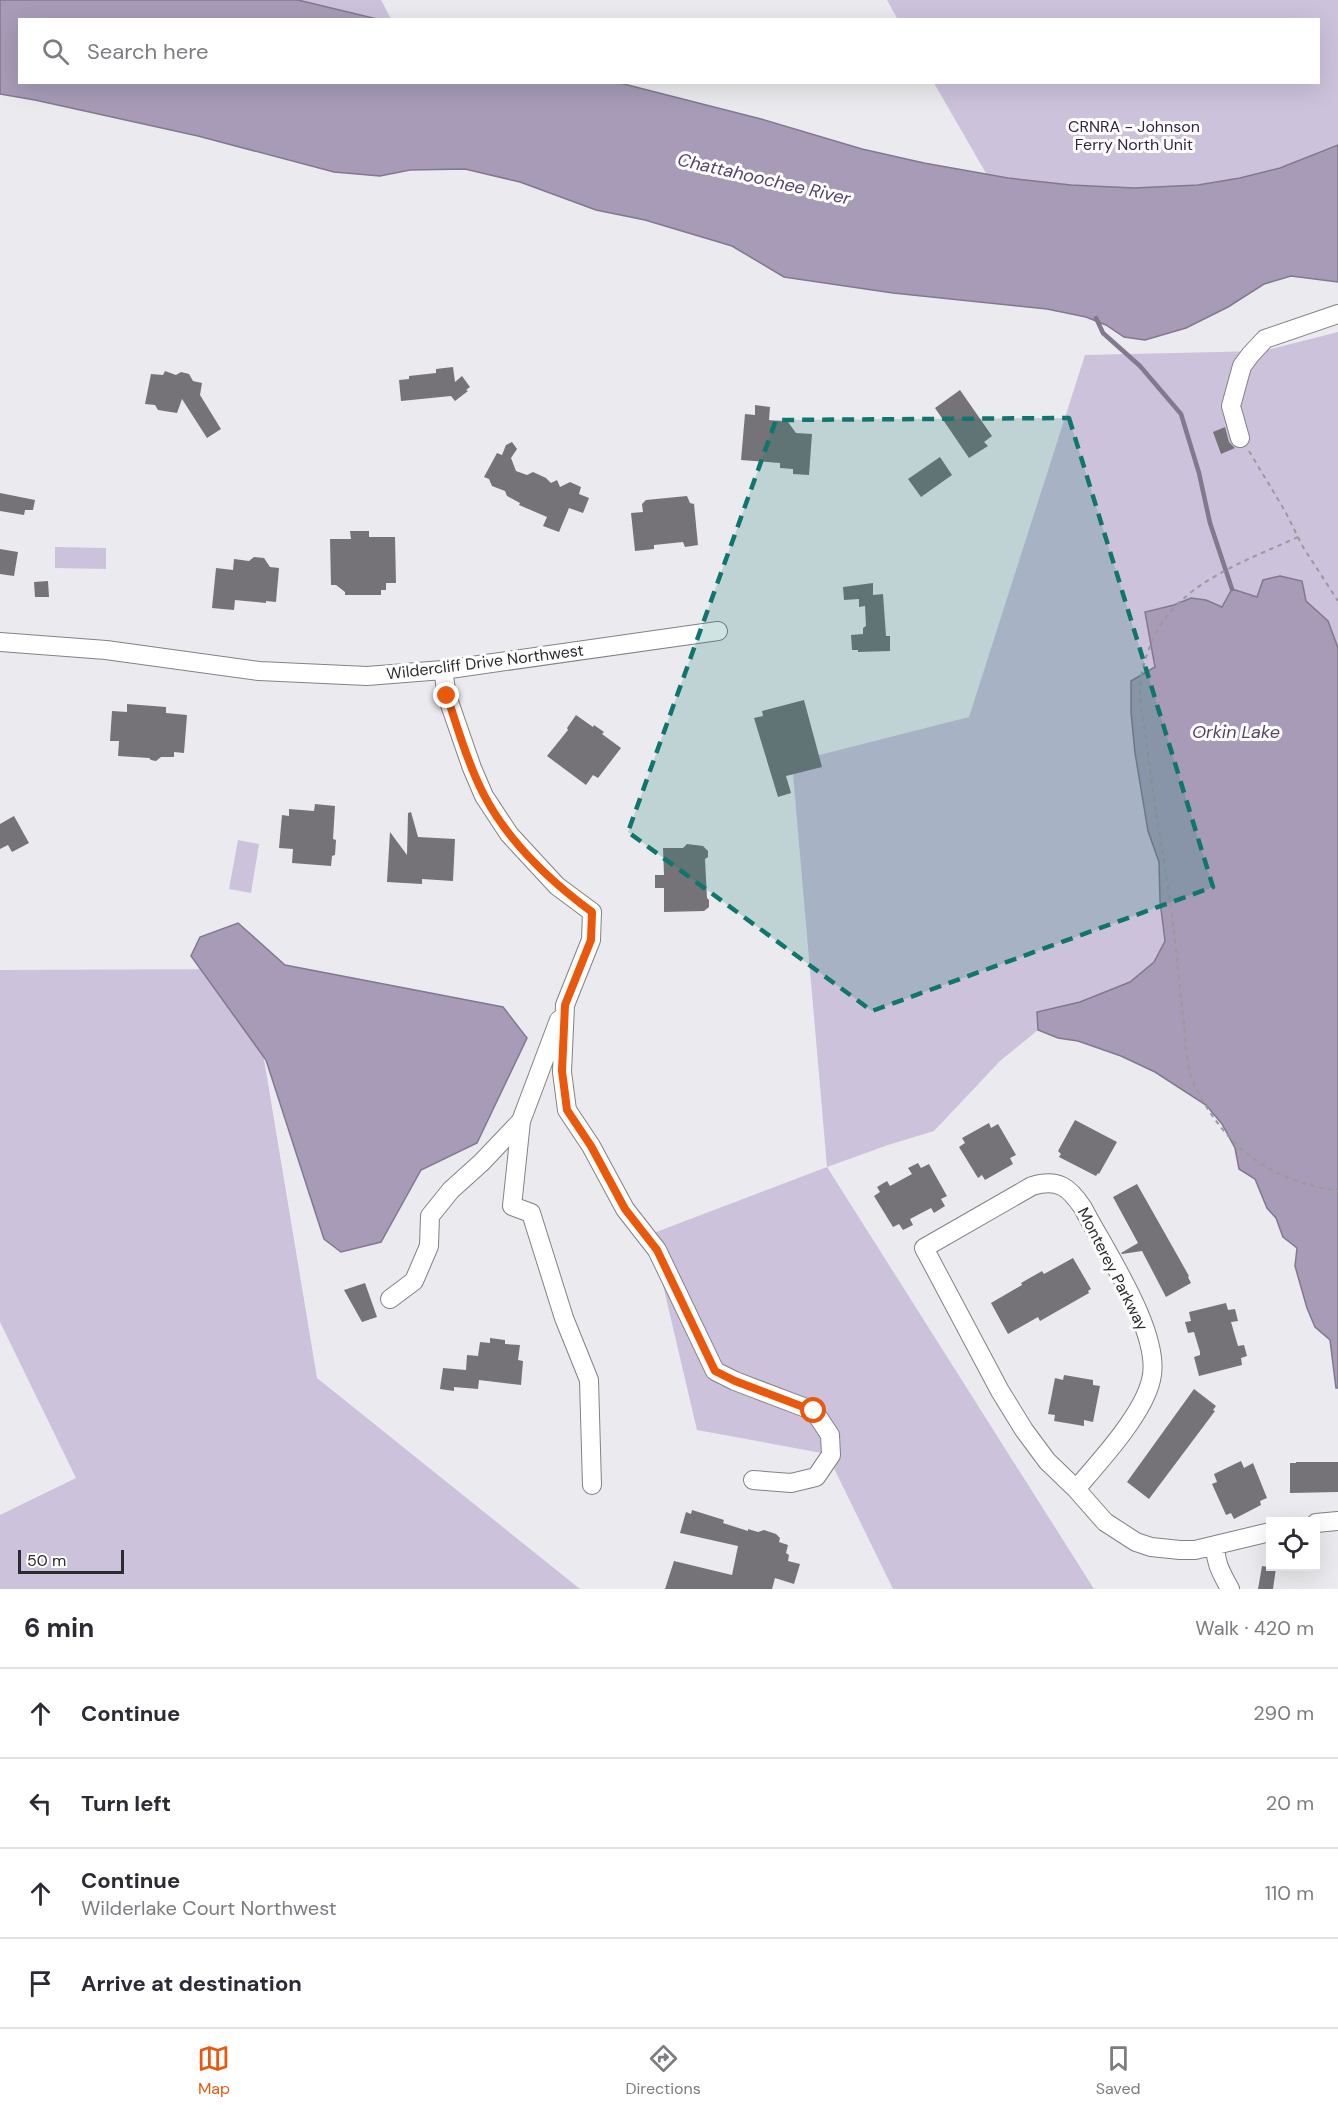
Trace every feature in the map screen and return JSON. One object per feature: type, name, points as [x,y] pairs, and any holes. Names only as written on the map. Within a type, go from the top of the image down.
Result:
[{"type":"street","points":[[1240,438],[1231,406],[1242,366],[1251,354],[1265,339],[1338,314]]},
{"type":"street","name":"Wildercliff Drive Northwest","points":[[0,642],[106,650],[271,672],[367,676],[443,670],[718,631]]},
{"type":"street","points":[[443,670],[447,696],[471,768],[484,796],[509,834],[557,886],[592,912],[591,940],[521,1121],[512,1206],[531,1213],[564,1318],[589,1380],[592,1485]]},
{"type":"street","points":[[565,1005],[562,1071],[567,1110],[591,1146],[625,1209],[657,1250],[715,1371],[814,1411],[830,1435],[831,1455],[816,1477],[791,1483],[753,1480]]},
{"type":"street","points":[[390,1299],[414,1281],[429,1246],[430,1216],[451,1190],[482,1162],[521,1121]]},
{"type":"street","name":"Monterey Parkway","points":[[1076,1489],[1113,1445],[1145,1399],[1152,1379],[1153,1360],[1149,1340],[1134,1304],[1083,1208],[1066,1188],[1057,1183],[1044,1182],[1032,1186],[924,1248],[1000,1391],[1024,1430],[1047,1461],[1105,1522],[1136,1542],[1151,1547],[1195,1550],[1266,1533]]},
{"type":"street","points":[[1320,1523],[1338,1521]]},
{"type":"street","points":[[1216,1545],[1217,1565],[1230,1589]]},
{"type":"path","points":[[1240,438],[1260,466],[1298,537],[1338,601]]},
{"type":"path","points":[[1298,537],[1241,563],[1195,590],[1167,614],[1155,634],[1145,660],[1140,691],[1156,819],[1171,907],[1188,1060],[1196,1089],[1220,1125],[1248,1157],[1276,1174],[1314,1187],[1338,1191]]},
{"type":"highlighted area","points":[[1069,418],[1213,887],[872,1011],[628,832],[776,420]]},
{"type":"green space","points":[[298,0],[381,0],[390,18],[373,18]]},
{"type":"green space","name":"CRNRA - Johnson Ferry North Unit","points":[[887,0],[1338,0],[1338,145],[1264,173],[1207,184],[1175,187],[1081,186],[987,175],[935,84],[1320,84],[1320,18],[897,18]]},
{"type":"green space","points":[[1338,332],[1338,648],[1328,621],[1306,601],[1302,581],[1280,576],[1263,580],[1257,598],[1243,594],[1222,607],[1206,600],[1191,598],[1145,612],[1155,668],[1131,681],[1131,712],[1135,753],[1148,831],[1159,862],[1160,901],[1165,941],[1154,962],[1130,982],[1080,1002],[1037,1012],[1038,1030],[1000,1061],[934,1131],[827,1167],[792,762],[969,717],[1085,355],[1263,351]]},
{"type":"green space","points":[[55,547],[106,548],[106,569],[55,568]]},
{"type":"green space","points":[[238,840],[259,844],[251,893],[229,889]]},
{"type":"green space","points":[[249,969],[317,1378],[580,1589],[0,1589],[0,1515],[76,1478],[0,1322],[0,970]]},
{"type":"green space","points":[[827,1167],[1094,1589],[893,1589],[827,1454],[697,1430],[651,1234]]},
{"type":"water","name":"Chattahoochee River","points":[[0,0],[298,0],[373,18],[18,18],[18,84],[624,84],[761,119],[862,149],[924,163],[1008,178],[1071,185],[1134,188],[1198,185],[1240,178],[1280,168],[1338,145],[1338,282],[1291,276],[1264,284],[1228,307],[1186,328],[1145,340],[1124,337],[1106,325],[1086,317],[1047,309],[893,293],[784,277],[732,246],[645,220],[596,210],[520,182],[465,169],[410,170],[380,176],[334,172],[198,136],[0,94]]},
{"type":"water","name":"Orkin Lake","points":[[1280,576],[1302,581],[1306,601],[1328,621],[1338,648],[1338,1388],[1336,1388],[1330,1340],[1315,1327],[1307,1308],[1295,1266],[1297,1248],[1283,1237],[1276,1218],[1267,1208],[1255,1179],[1239,1169],[1235,1148],[1222,1124],[1206,1105],[1155,1072],[1121,1056],[1038,1030],[1037,1012],[1080,1002],[1130,982],[1154,962],[1165,941],[1160,901],[1159,862],[1148,831],[1135,753],[1131,712],[1131,681],[1155,667],[1145,612],[1191,598],[1206,600],[1222,607],[1232,589],[1257,597],[1263,580]]},
{"type":"water","points":[[238,923],[285,965],[503,1007],[527,1038],[477,1143],[421,1170],[381,1242],[341,1252],[324,1239],[266,1060],[191,956],[200,937]]},
{"type":"building","points":[[453,367],[455,382],[462,376],[470,387],[455,401],[451,396],[401,401],[399,380],[409,379],[409,376],[436,373],[436,369]]},
{"type":"building","points":[[165,371],[176,375],[181,372],[189,374],[193,381],[202,383],[200,395],[221,429],[207,438],[182,399],[177,413],[158,410],[155,405],[145,404],[151,374],[163,375]]},
{"type":"building","points":[[960,390],[992,436],[984,442],[988,446],[969,458],[935,408]]},
{"type":"building","points":[[755,405],[770,407],[769,420],[788,422],[796,433],[812,434],[809,475],[793,474],[793,469],[780,468],[780,463],[741,460],[745,414],[755,415]]},
{"type":"building","points":[[1225,427],[1229,442],[1235,448],[1221,454],[1213,432]]},
{"type":"building","points":[[512,442],[517,449],[511,458],[516,471],[527,475],[533,472],[551,483],[557,480],[560,487],[570,482],[581,487],[579,494],[589,498],[583,513],[569,508],[559,532],[543,526],[547,517],[519,505],[520,503],[507,496],[505,491],[492,486],[489,479],[484,477],[497,453],[502,455],[506,445]]},
{"type":"building","points":[[940,457],[952,475],[921,497],[908,479]]},
{"type":"building","points":[[0,493],[35,500],[33,510],[25,510],[24,515],[0,511]]},
{"type":"building","points":[[687,496],[690,503],[694,504],[698,545],[685,547],[683,542],[654,545],[654,549],[635,551],[631,513],[643,512],[642,504],[646,500]]},
{"type":"building","points":[[350,531],[369,531],[369,537],[395,537],[396,583],[386,583],[386,590],[381,590],[381,595],[345,595],[345,592],[336,585],[331,585],[330,539],[351,539]]},
{"type":"building","points":[[0,549],[18,552],[14,576],[0,574]]},
{"type":"building","points":[[254,557],[264,558],[270,567],[279,568],[276,602],[235,600],[234,610],[212,608],[216,568],[233,570],[234,559],[249,561]]},
{"type":"building","points":[[48,581],[49,597],[35,597],[34,582]]},
{"type":"building","points":[[873,583],[873,595],[883,594],[886,636],[890,636],[890,651],[858,652],[858,650],[852,650],[851,635],[863,634],[863,628],[866,626],[865,606],[859,607],[859,599],[844,600],[843,587]]},
{"type":"building","points":[[804,700],[822,767],[786,776],[791,793],[778,797],[754,718],[763,716],[762,711]]},
{"type":"building","points":[[127,704],[166,707],[166,713],[187,715],[184,753],[174,752],[174,757],[161,757],[156,761],[149,758],[118,756],[119,741],[110,741],[112,711],[127,712]]},
{"type":"building","points":[[576,715],[604,732],[602,734],[621,748],[598,778],[593,775],[586,785],[547,756],[568,730],[567,728]]},
{"type":"building","points":[[315,804],[335,806],[333,839],[336,840],[335,855],[332,856],[331,866],[292,863],[293,849],[279,848],[282,815],[289,816],[289,809],[314,811]]},
{"type":"building","points":[[411,812],[418,837],[455,839],[453,881],[422,879],[422,884],[387,882],[390,832],[407,855],[408,813]]},
{"type":"building","points":[[14,816],[29,843],[12,852],[8,845],[0,849],[0,824]]},
{"type":"building","points":[[687,844],[703,846],[708,851],[708,857],[705,859],[709,907],[704,911],[664,912],[664,888],[655,888],[655,875],[664,875],[663,848],[683,848]]},
{"type":"building","points":[[1075,1120],[1117,1142],[1096,1176],[1059,1157],[1061,1154],[1058,1151]]},
{"type":"building","points":[[989,1123],[991,1128],[998,1124],[1016,1155],[1010,1158],[1013,1164],[985,1180],[982,1175],[978,1178],[959,1147],[965,1143],[962,1138]]},
{"type":"building","points":[[918,1163],[921,1168],[929,1164],[947,1196],[941,1199],[945,1206],[934,1213],[931,1208],[910,1219],[913,1225],[903,1230],[899,1224],[893,1227],[874,1196],[880,1192],[877,1187],[887,1181],[890,1186],[912,1174],[908,1168]]},
{"type":"building","points":[[1137,1184],[1191,1283],[1166,1297],[1142,1251],[1121,1253],[1138,1243],[1113,1197]]},
{"type":"building","points":[[1073,1258],[1091,1289],[1089,1293],[1040,1321],[1038,1317],[1008,1334],[991,1303],[1042,1271],[1044,1274]]},
{"type":"building","points":[[365,1283],[377,1317],[362,1322],[344,1290]]},
{"type":"building","points":[[1226,1303],[1228,1310],[1235,1309],[1238,1321],[1231,1322],[1238,1346],[1244,1345],[1247,1356],[1241,1358],[1242,1365],[1199,1376],[1194,1357],[1200,1355],[1200,1352],[1194,1332],[1188,1333],[1185,1322],[1191,1321],[1189,1312]]},
{"type":"building","points":[[490,1338],[505,1340],[505,1344],[520,1345],[518,1360],[523,1361],[521,1385],[479,1380],[478,1389],[454,1387],[454,1391],[440,1389],[443,1368],[466,1370],[467,1355],[478,1356],[480,1342],[490,1343]]},
{"type":"building","points":[[1064,1375],[1093,1380],[1093,1385],[1100,1386],[1093,1422],[1084,1420],[1084,1426],[1054,1421],[1055,1415],[1048,1414],[1055,1378],[1063,1380]]},
{"type":"building","points":[[1194,1389],[1216,1406],[1213,1410],[1215,1411],[1149,1499],[1127,1482]]},
{"type":"building","points":[[1241,1461],[1244,1468],[1253,1463],[1267,1498],[1260,1501],[1261,1505],[1234,1519],[1231,1513],[1226,1515],[1212,1484],[1217,1482],[1214,1474]]},
{"type":"building","points":[[1338,1462],[1338,1492],[1290,1493],[1290,1463]]},
{"type":"building","points":[[692,1510],[724,1520],[723,1523],[748,1531],[748,1529],[758,1532],[764,1530],[776,1534],[780,1538],[779,1542],[788,1545],[786,1553],[789,1555],[788,1561],[800,1564],[794,1584],[775,1578],[772,1589],[665,1589],[674,1561],[732,1575],[738,1546],[680,1533],[686,1512],[691,1514]]},
{"type":"building","points":[[1262,1566],[1266,1567],[1266,1571],[1276,1571],[1273,1589],[1258,1589]]},
{"type":"waterway","points":[[1096,318],[1103,333],[1140,366],[1181,414],[1199,473],[1210,523],[1232,589]]},
{"type":"route","points":[[447,696],[471,768],[484,796],[509,834],[557,886],[592,912],[591,940],[565,1005],[562,1071],[567,1110],[591,1146],[625,1209],[657,1250],[715,1371],[814,1411]]}]
